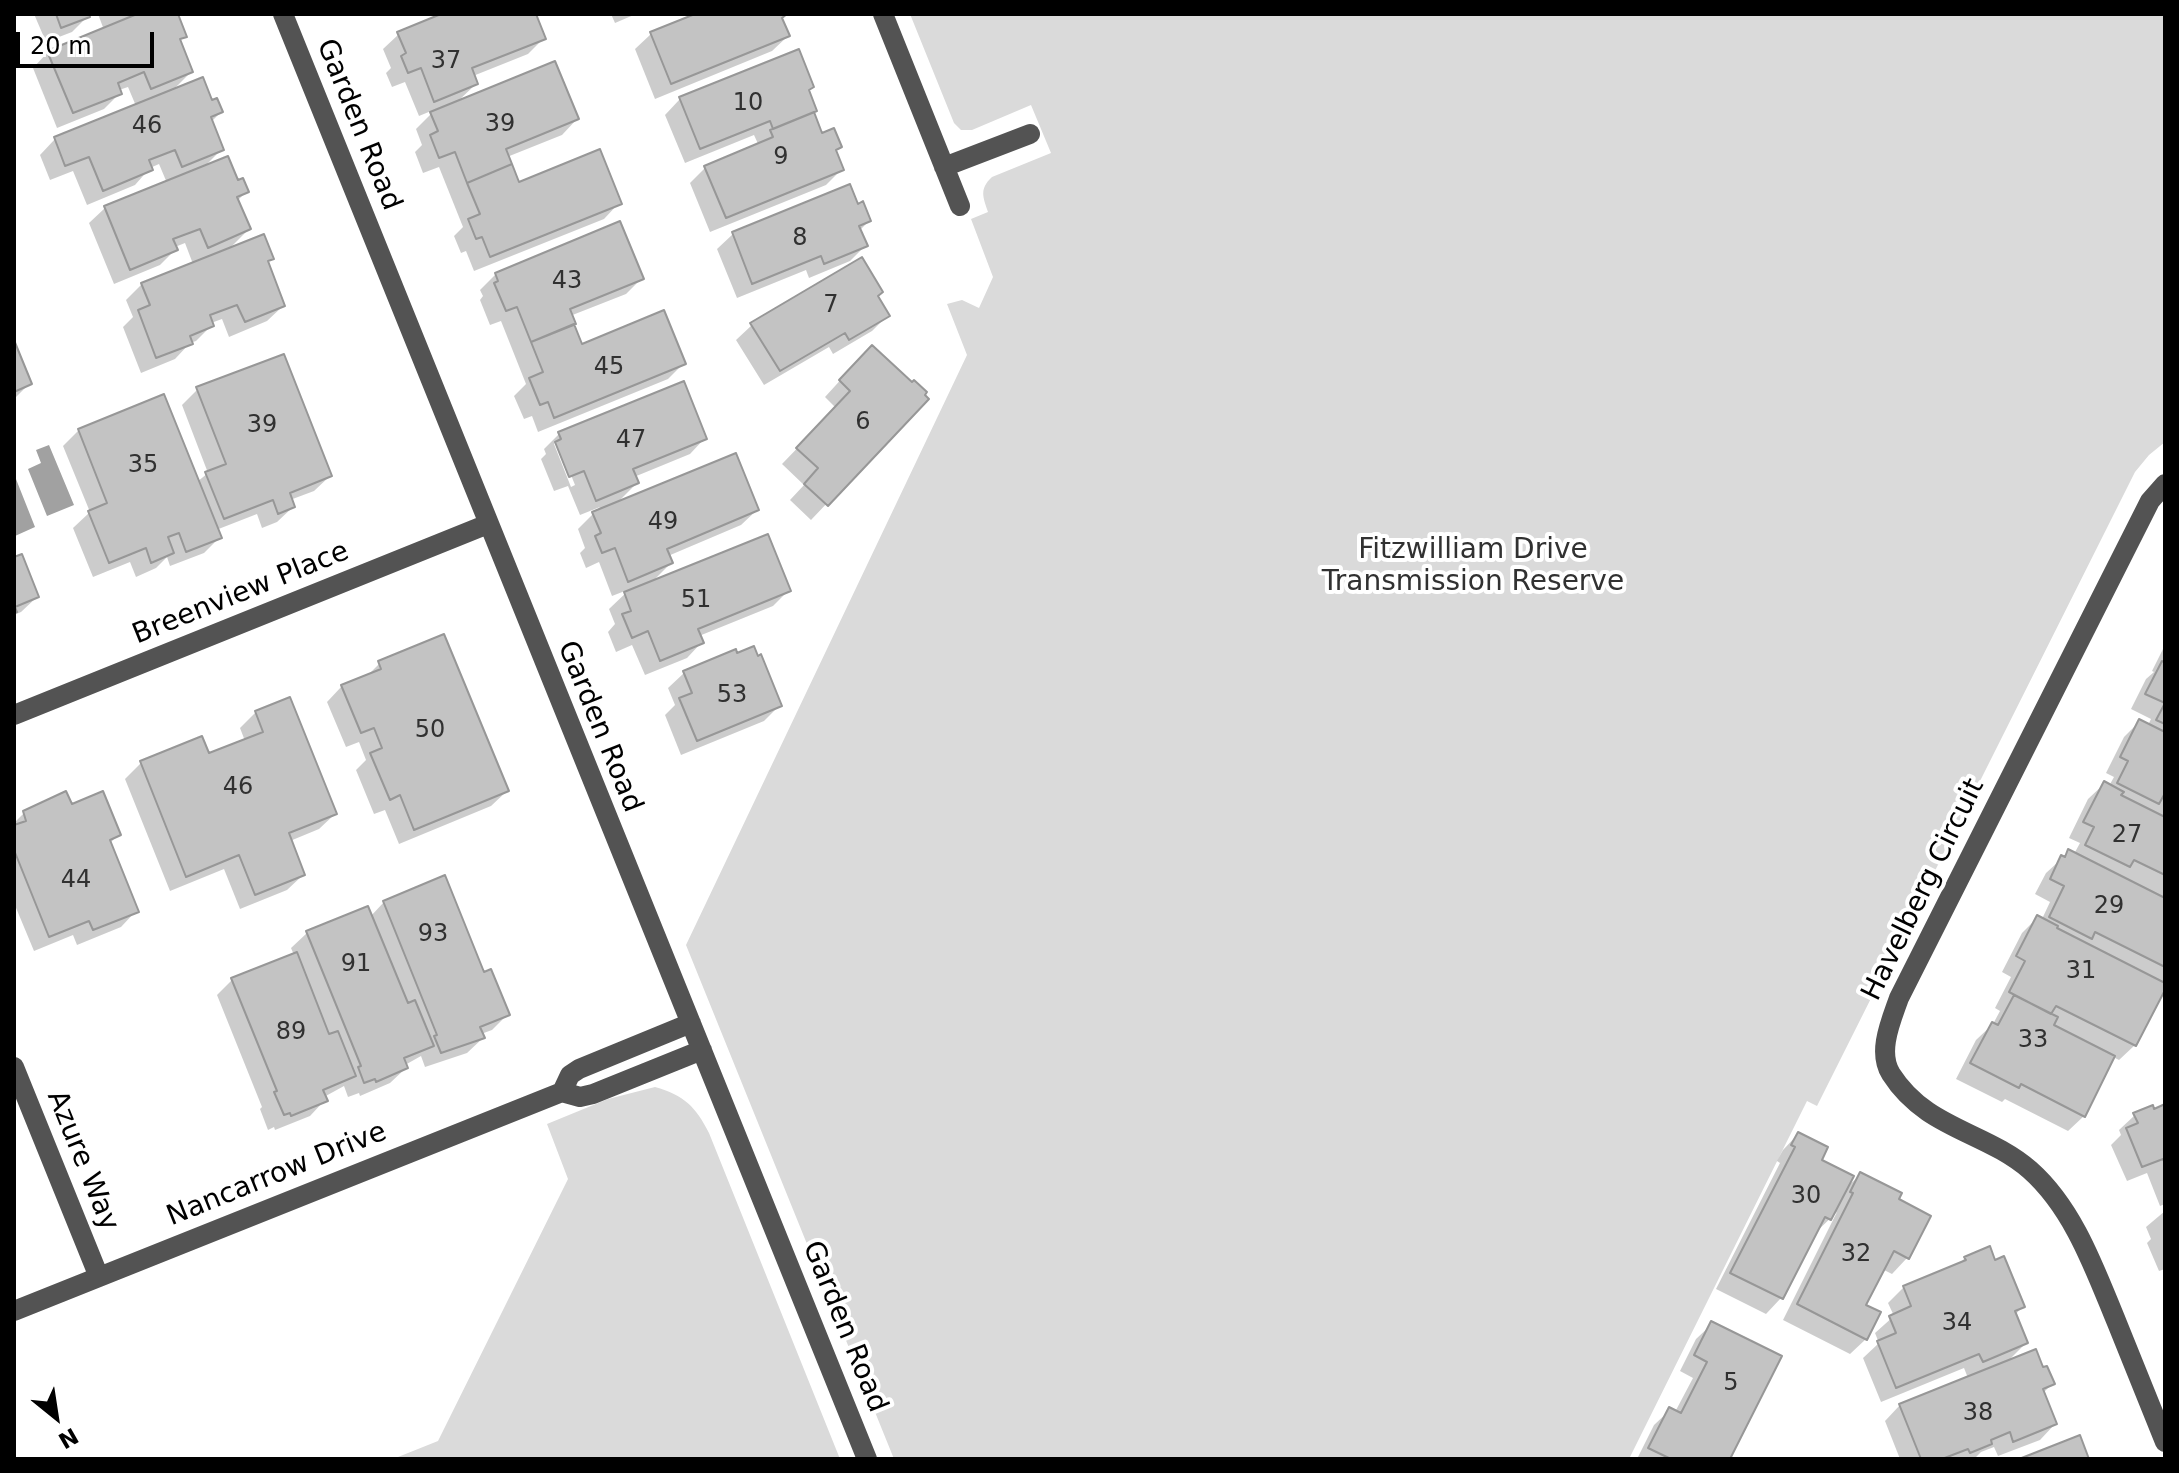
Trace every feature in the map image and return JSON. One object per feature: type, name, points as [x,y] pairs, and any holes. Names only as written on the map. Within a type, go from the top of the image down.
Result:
[{"type":"street","name":"Garden Road","points":[[283,14],[867,1459]]},
{"type":"street","points":[[883,14],[960,206]]},
{"type":"street","points":[[944,167],[1030,134]]},
{"type":"street","name":"Havelberg Circuit","points":[[2165,484],[2150,501],[1899,998],[1888,1028],[1885,1052],[1888,1071],[1917,1106],[2026,1167],[2054,1196],[2077,1232],[2098,1276],[2165,1442]]},
{"type":"street","name":"Breenview Place","points":[[14,715],[488,524]]},
{"type":"street","name":"Nancarrow Drive","points":[[562,1092],[570,1075],[579,1069],[691,1023]]},
{"type":"street","name":"Nancarrow Drive","points":[[14,1311],[562,1092],[580,1097],[593,1094],[702,1050]]},
{"type":"street","name":"Azure Way","points":[[14,1067],[99,1277]]},
{"type":"green space","name":"Fitzwilliam Drive Transmission Reserve","points":[[910,14],[2165,14],[2165,442],[2135,472],[1817,1106],[1807,1101],[1629,1459],[894,1459],[686,945],[967,355],[947,304],[962,300],[979,308],[993,277],[971,219],[988,212],[985,185],[992,177],[1051,153],[1031,105],[972,130],[961,130],[954,123]]},
{"type":"green space","points":[[655,1087],[688,1103],[709,1133],[840,1459],[393,1459],[438,1441],[568,1179],[547,1124],[608,1099]]},
{"type":"shaded area","points":[[49,445],[74,505],[47,516],[28,469],[41,463],[36,450]]},
{"type":"shaded area","points":[[14,474],[35,527],[15,536],[14,533]]},
{"type":"building","points":[[56,14],[89,14],[90,17],[61,28]]},
{"type":"building","points":[[137,14],[178,14],[187,37],[180,39],[193,72],[151,89],[144,72],[118,83],[122,94],[73,113],[47,51]]},
{"type":"building","points":[[441,14],[536,14],[546,39],[472,68],[478,84],[434,102],[421,68],[408,73],[401,56],[406,53],[397,32]]},
{"type":"building","points":[[695,14],[787,14],[782,18],[790,36],[671,84],[650,32]]},
{"type":"building","points":[[799,49],[814,87],[809,90],[817,111],[773,129],[770,121],[700,149],[679,97]]},
{"type":"building","points":[[555,61],[579,119],[506,149],[512,164],[467,183],[455,152],[439,158],[430,135],[438,131],[430,112]]},
{"type":"building","points":[[203,77],[212,100],[217,98],[223,112],[211,117],[224,150],[182,167],[175,150],[149,160],[153,170],[103,191],[89,157],[65,166],[54,137]]},
{"type":"building","points":[[814,112],[822,133],[834,128],[842,147],[836,150],[844,170],[726,218],[704,166],[773,137],[770,130]]},
{"type":"building","points":[[600,149],[622,204],[490,257],[482,237],[476,239],[468,219],[480,214],[467,183],[512,164],[519,182]]},
{"type":"building","points":[[228,156],[238,180],[243,178],[249,192],[237,197],[251,229],[208,248],[200,229],[173,239],[178,250],[130,270],[104,206]]},
{"type":"building","points":[[850,184],[858,204],[863,201],[871,221],[859,226],[868,246],[824,264],[821,256],[752,284],[732,232]]},
{"type":"building","points":[[620,221],[644,279],[570,309],[576,324],[531,342],[517,307],[506,311],[494,283],[498,281],[495,273]]},
{"type":"building","points":[[264,234],[274,259],[268,261],[285,306],[245,322],[237,305],[210,315],[214,326],[190,336],[193,344],[156,358],[138,310],[150,305],[141,283]]},
{"type":"building","points":[[862,257],[883,292],[878,296],[890,316],[849,340],[845,333],[780,371],[750,323]]},
{"type":"building","points":[[664,310],[686,364],[554,418],[548,402],[540,405],[529,378],[543,372],[531,342],[574,324],[582,344]]},
{"type":"building","points":[[14,340],[32,384],[14,392]]},
{"type":"building","points":[[872,345],[927,392],[925,395],[929,399],[828,506],[804,484],[818,468],[796,448],[850,391],[839,380]]},
{"type":"building","points":[[284,354],[332,476],[290,493],[295,507],[278,514],[273,500],[224,519],[205,472],[226,464],[196,387]]},
{"type":"building","points":[[684,381],[707,439],[633,469],[639,483],[596,501],[584,471],[569,477],[555,442],[561,439],[558,432]]},
{"type":"building","points":[[164,394],[222,538],[186,552],[179,533],[168,537],[174,553],[151,563],[146,548],[109,563],[88,511],[107,503],[78,429]]},
{"type":"building","points":[[736,453],[759,510],[667,549],[673,563],[628,582],[615,548],[602,553],[595,536],[601,533],[592,512]]},
{"type":"building","points":[[768,534],[791,591],[698,629],[704,643],[660,661],[648,631],[632,638],[622,614],[631,611],[624,592]]},
{"type":"building","points":[[22,554],[39,597],[15,607],[17,612],[14,613],[14,557]]},
{"type":"building","points":[[444,634],[509,791],[414,830],[400,795],[390,800],[370,753],[382,748],[374,728],[361,733],[341,685],[381,669],[378,661]]},
{"type":"building","points":[[754,646],[758,656],[761,654],[782,706],[697,741],[679,698],[692,693],[683,671],[736,649],[737,653]]},
{"type":"building","points":[[2162,661],[2165,663],[2165,703],[2145,694]]},
{"type":"building","points":[[290,697],[337,814],[289,833],[305,875],[255,895],[239,855],[186,877],[140,761],[202,736],[209,753],[263,732],[255,711]]},
{"type":"building","points":[[2165,703],[2165,724],[2156,720]]},
{"type":"building","points":[[2139,719],[2165,732],[2165,793],[2159,804],[2117,783],[2128,761],[2120,757]]},
{"type":"building","points":[[2104,781],[2124,792],[2121,795],[2165,817],[2165,875],[2134,860],[2130,867],[2085,845],[2094,827],[2083,822]]},
{"type":"building","points":[[66,791],[72,804],[103,791],[121,835],[110,840],[139,912],[93,930],[89,921],[49,937],[14,850],[14,825],[26,821],[23,811]]},
{"type":"building","points":[[2068,849],[2165,898],[2165,967],[2095,932],[2092,939],[2049,917],[2064,886],[2050,879],[2061,855],[2065,857]]},
{"type":"building","points":[[445,875],[484,972],[491,969],[510,1015],[480,1027],[485,1038],[441,1053],[434,1036],[437,1035],[383,901]]},
{"type":"building","points":[[368,906],[408,1003],[415,1000],[434,1046],[404,1058],[408,1068],[376,1082],[375,1079],[364,1083],[358,1067],[361,1066],[306,931]]},
{"type":"building","points":[[2037,915],[2165,983],[2165,990],[2136,1046],[2056,1006],[2051,1014],[2009,992],[2025,961],[2016,956]]},
{"type":"building","points":[[297,952],[329,1034],[338,1031],[356,1076],[323,1090],[328,1101],[291,1116],[290,1113],[284,1115],[274,1092],[277,1091],[231,978]]},
{"type":"building","points":[[2014,995],[2058,1017],[2054,1025],[2115,1056],[2085,1117],[2021,1084],[2019,1088],[1970,1063],[1992,1022],[1998,1025]]},
{"type":"building","points":[[2165,1104],[2165,1164],[2163,1159],[2142,1167],[2126,1128],[2138,1123],[2133,1113]]},
{"type":"building","points":[[1798,1132],[1828,1147],[1822,1160],[1854,1176],[1831,1220],[1825,1217],[1783,1299],[1730,1273],[1795,1147],[1791,1145]]},
{"type":"building","points":[[1860,1172],[1902,1193],[1899,1199],[1931,1216],[1909,1259],[1894,1251],[1866,1305],[1881,1312],[1867,1340],[1797,1304],[1853,1193],[1850,1192]]},
{"type":"building","points":[[1990,1246],[1995,1260],[2004,1256],[2025,1307],[2015,1311],[2028,1343],[1983,1362],[1979,1354],[1896,1388],[1877,1341],[1896,1333],[1889,1316],[1911,1306],[1903,1286],[1966,1260],[1964,1257]]},
{"type":"building","points":[[1711,1321],[1782,1356],[1730,1459],[1671,1459],[1648,1448],[1669,1407],[1681,1413],[1707,1362],[1694,1355]]},
{"type":"building","points":[[2036,1349],[2043,1367],[2047,1366],[2055,1384],[2043,1389],[2057,1424],[2013,1442],[2010,1432],[1970,1453],[1968,1449],[1942,1459],[1921,1459],[1899,1404]]},
{"type":"building","points":[[2080,1435],[2089,1459],[2019,1459]]}]
